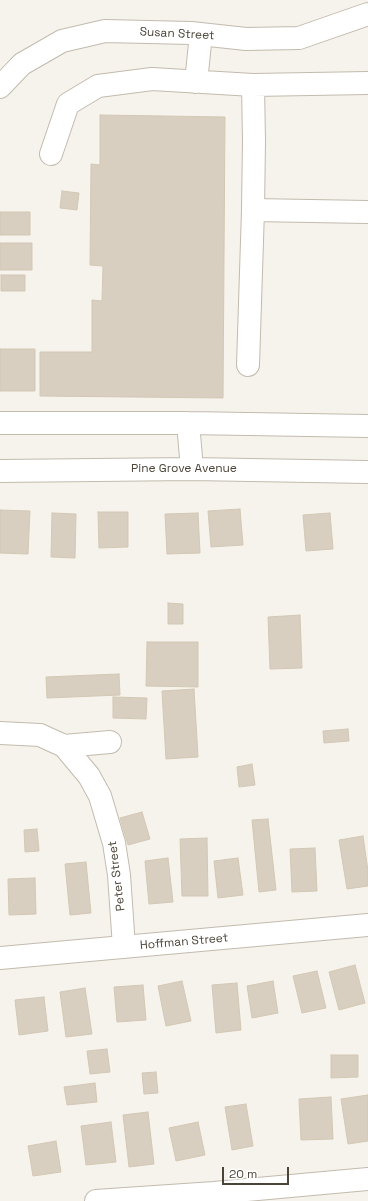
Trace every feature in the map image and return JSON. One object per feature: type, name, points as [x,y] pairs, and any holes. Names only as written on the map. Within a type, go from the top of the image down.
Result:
[{"type":"street","name":"Susan Street","points":[[0,87],[22,64],[62,41],[105,31],[201,34],[246,39],[299,38],[368,14]]},
{"type":"street","points":[[196,82],[201,34]]},
{"type":"street","points":[[51,154],[68,104],[98,86],[152,79],[253,85],[368,83]]},
{"type":"street","points":[[248,365],[253,210],[253,85]]},
{"type":"street","points":[[253,210],[368,212]]},
{"type":"street","points":[[0,423],[188,423],[368,426]]},
{"type":"street","points":[[188,423],[192,468]]},
{"type":"street","name":"Pine Grove Avenue","points":[[0,471],[192,468],[368,472]]},
{"type":"street","points":[[0,733],[40,735],[64,746],[110,742]]},
{"type":"street","name":"Peter Street","points":[[64,746],[89,776],[100,796],[114,843],[119,876],[124,947]]},
{"type":"street","name":"Hoffman Street","points":[[0,958],[368,924]]},
{"type":"street","points":[[96,1201],[214,1193],[368,1179]]},
{"type":"building","points":[[100,115],[225,117],[223,398],[40,396],[40,352],[92,352],[92,300],[102,301],[103,266],[90,265],[91,164],[100,165]]},
{"type":"building","points":[[62,191],[79,193],[77,210],[60,208]]},
{"type":"building","points":[[0,212],[30,212],[30,235],[0,235]]},
{"type":"building","points":[[0,243],[32,243],[32,270],[0,270]]},
{"type":"building","points":[[1,275],[25,275],[25,291],[1,291]]},
{"type":"building","points":[[0,349],[35,349],[35,391],[0,391]]},
{"type":"building","points":[[240,509],[243,545],[211,547],[208,511]]},
{"type":"building","points":[[0,510],[30,511],[28,554],[0,553]]},
{"type":"building","points":[[98,512],[128,512],[128,547],[99,548]]},
{"type":"building","points":[[52,513],[76,514],[75,558],[51,557]]},
{"type":"building","points":[[198,513],[200,553],[167,554],[165,514]]},
{"type":"building","points":[[330,513],[333,549],[306,551],[303,515]]},
{"type":"building","points":[[168,603],[183,604],[183,624],[168,624]]},
{"type":"building","points":[[300,615],[302,668],[270,669],[268,617]]},
{"type":"building","points":[[147,642],[198,642],[198,687],[146,686]]},
{"type":"building","points":[[119,674],[120,695],[47,698],[46,677]]},
{"type":"building","points":[[194,689],[198,757],[166,759],[162,691]]},
{"type":"building","points":[[113,697],[147,698],[146,719],[113,718]]},
{"type":"building","points":[[348,729],[349,741],[324,743],[323,731]]},
{"type":"building","points":[[252,764],[255,785],[239,787],[237,767]]},
{"type":"building","points":[[142,812],[150,839],[128,845],[120,818]]},
{"type":"building","points":[[268,819],[276,890],[259,892],[252,820]]},
{"type":"building","points":[[37,829],[39,851],[25,852],[24,830]]},
{"type":"building","points":[[363,836],[368,871],[368,886],[347,889],[339,840]]},
{"type":"building","points":[[207,838],[208,896],[182,896],[180,839]]},
{"type":"building","points":[[315,848],[317,891],[292,892],[290,849]]},
{"type":"building","points":[[168,858],[173,902],[149,904],[145,861]]},
{"type":"building","points":[[238,858],[243,895],[218,898],[214,861]]},
{"type":"building","points":[[86,862],[91,913],[70,915],[65,864]]},
{"type":"building","points":[[35,878],[36,914],[9,915],[8,879]]},
{"type":"building","points":[[355,965],[365,1003],[339,1010],[329,972]]},
{"type":"building","points":[[317,971],[326,1008],[302,1013],[293,976]]},
{"type":"building","points":[[182,981],[191,1021],[166,1026],[158,986]]},
{"type":"building","points":[[273,981],[278,1013],[252,1018],[247,986]]},
{"type":"building","points":[[237,983],[241,1030],[216,1033],[212,985]]},
{"type":"building","points":[[143,985],[146,1020],[117,1022],[114,987]]},
{"type":"building","points":[[85,988],[92,1034],[66,1037],[60,992]]},
{"type":"building","points":[[44,997],[48,1031],[19,1035],[15,1000]]},
{"type":"building","points":[[107,1049],[110,1072],[90,1074],[87,1051]]},
{"type":"building","points":[[331,1055],[358,1055],[358,1077],[331,1078]]},
{"type":"building","points":[[156,1072],[158,1093],[144,1094],[142,1073]]},
{"type":"building","points":[[95,1083],[97,1102],[67,1105],[64,1087]]},
{"type":"building","points":[[368,1095],[368,1141],[348,1144],[341,1099]]},
{"type":"building","points":[[331,1097],[333,1139],[301,1140],[299,1099]]},
{"type":"building","points":[[246,1104],[253,1146],[232,1150],[225,1107]]},
{"type":"building","points":[[148,1112],[154,1164],[129,1167],[123,1115]]},
{"type":"building","points":[[111,1122],[116,1162],[86,1165],[81,1126]]},
{"type":"building","points":[[198,1122],[205,1155],[176,1161],[169,1128]]},
{"type":"building","points":[[56,1141],[61,1172],[33,1176],[28,1146]]}]
